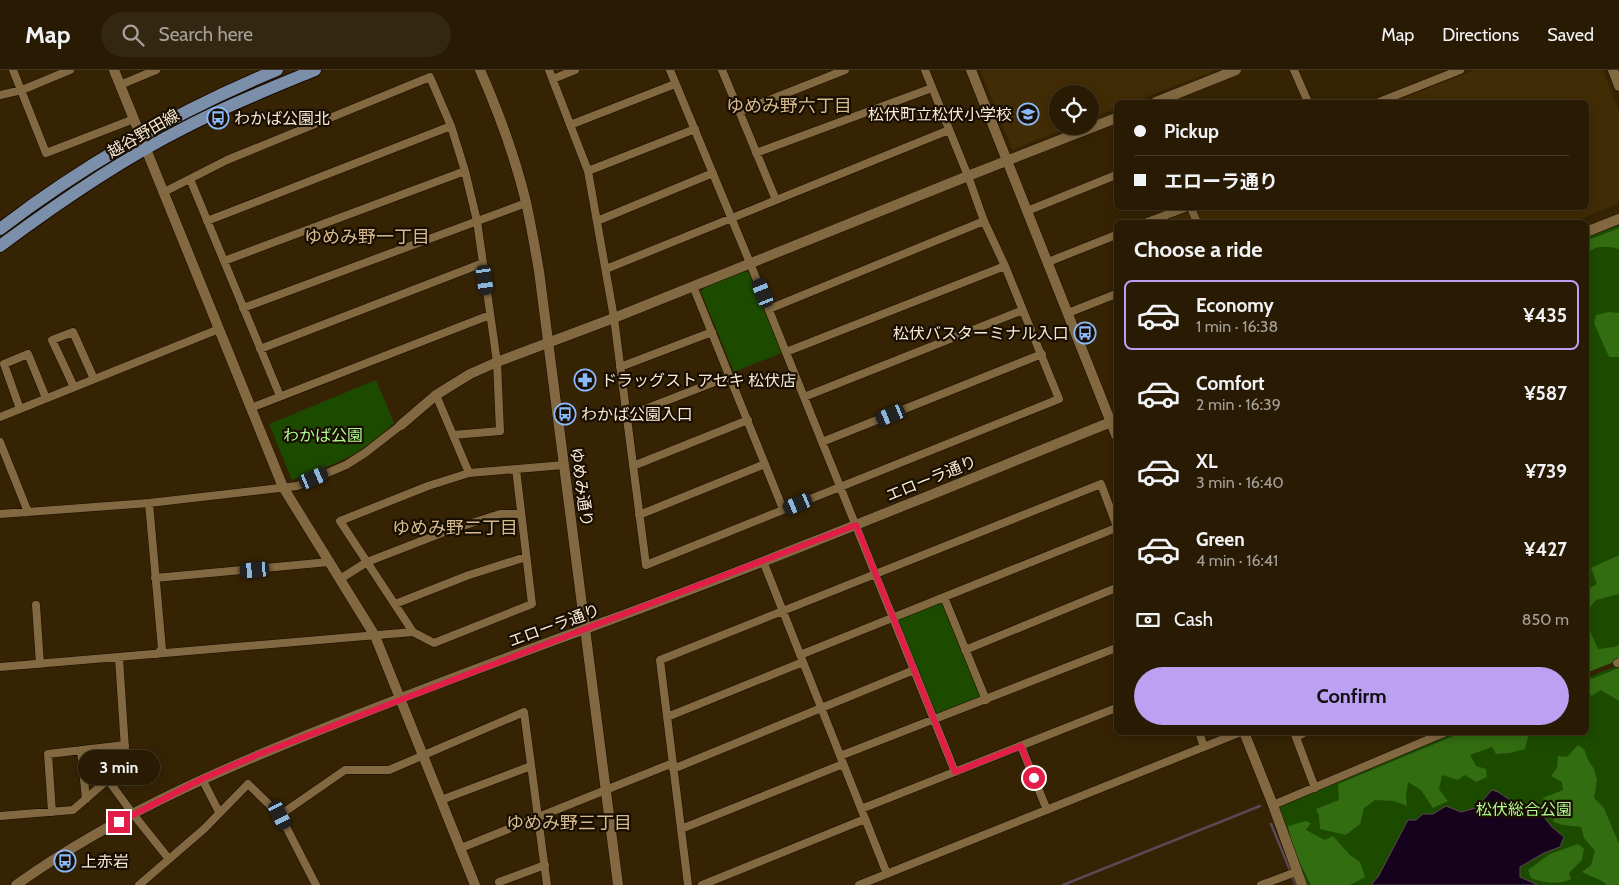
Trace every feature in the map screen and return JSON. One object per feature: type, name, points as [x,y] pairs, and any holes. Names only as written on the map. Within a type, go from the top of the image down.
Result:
[{"type":"main road","name":"越谷野田線","points":[[0,229],[36,202],[140,135],[222,93],[277,70]]},
{"type":"main road","name":"越谷野田線","points":[[0,246],[70,196],[184,127],[228,106],[315,70]]},
{"type":"street","points":[[13,70],[46,153],[134,118]]},
{"type":"street","points":[[0,95],[22,90],[70,70]]},
{"type":"street","points":[[114,70],[283,488],[375,636],[475,885]]},
{"type":"street","points":[[120,85],[156,70]]},
{"type":"street","name":"ゆめみ通り","points":[[480,70],[506,135],[526,202],[539,271],[618,885]]},
{"type":"street","points":[[549,70],[588,171],[614,318],[646,565],[1059,399],[1005,266],[984,221],[925,70]]},
{"type":"street","points":[[552,79],[575,70]]},
{"type":"street","points":[[670,70],[750,262],[955,772]]},
{"type":"street","points":[[722,70],[776,200]]},
{"type":"street","points":[[740,112],[845,70]]},
{"type":"street","points":[[971,70],[1006,161],[1114,421]]},
{"type":"street","points":[[1160,100],[1220,73],[1236,70]]},
{"type":"street","points":[[1294,70],[1307,100]]},
{"type":"street","points":[[1384,100],[1458,70]]},
{"type":"street","points":[[1613,70],[1619,86]]},
{"type":"street","points":[[164,192],[227,160],[430,77],[450,126],[465,171],[477,221],[497,362],[500,432],[453,435]]},
{"type":"street","points":[[570,125],[676,84]]},
{"type":"street","points":[[756,153],[932,88]]},
{"type":"street","points":[[0,514],[149,504],[297,486],[346,464],[365,453],[436,395],[470,374],[1114,119]]},
{"type":"street","points":[[207,221],[450,126]]},
{"type":"street","points":[[588,171],[694,130]]},
{"type":"street","points":[[606,269],[950,130]]},
{"type":"street","points":[[224,261],[465,171]]},
{"type":"street","points":[[597,220],[713,173]]},
{"type":"street","points":[[1027,211],[1114,176]]},
{"type":"street","points":[[190,179],[280,396]]},
{"type":"street","points":[[243,308],[526,202]]},
{"type":"street","points":[[1152,220],[1180,210]]},
{"type":"street","points":[[1589,231],[1619,219]]},
{"type":"street","points":[[769,309],[984,221]]},
{"type":"street","points":[[1048,262],[1114,236]]},
{"type":"street","points":[[260,349],[483,263]]},
{"type":"street","points":[[786,352],[1005,266]]},
{"type":"street","points":[[693,286],[783,509]]},
{"type":"street","points":[[1068,313],[1114,295]]},
{"type":"street","points":[[804,397],[1023,310]]},
{"type":"street","points":[[251,408],[490,315]]},
{"type":"street","points":[[0,417],[219,329]]},
{"type":"street","points":[[74,387],[52,340],[73,332],[94,379]]},
{"type":"street","points":[[620,367],[712,332]]},
{"type":"street","points":[[20,409],[4,364],[28,354],[46,398]]},
{"type":"street","points":[[822,442],[1042,354]]},
{"type":"street","points":[[627,416],[730,376]]},
{"type":"street","points":[[436,395],[470,474]]},
{"type":"street","points":[[633,466],[748,420]]},
{"type":"street","name":"エローラ通り","points":[[16,885],[78,845],[133,814],[202,779],[257,755],[401,698],[763,562],[1114,421]]},
{"type":"street","points":[[0,442],[28,512]]},
{"type":"street","points":[[639,515],[765,464]]},
{"type":"street","points":[[516,469],[532,604],[434,643],[414,632],[340,520],[428,486],[470,474],[516,469],[564,465]]},
{"type":"street","points":[[688,885],[660,660],[1101,484],[1114,519]]},
{"type":"street","points":[[149,504],[162,649],[157,654]]},
{"type":"street","points":[[340,579],[366,562],[446,531],[500,514],[521,514]]},
{"type":"street","points":[[667,717],[893,618],[1114,529]]},
{"type":"street","points":[[395,604],[469,575],[526,557]]},
{"type":"street","points":[[155,578],[329,562]]},
{"type":"street","points":[[763,562],[887,874]]},
{"type":"street","points":[[965,650],[1114,589]]},
{"type":"street","points":[[944,597],[986,700]]},
{"type":"street","points":[[36,606],[40,664]]},
{"type":"street","points":[[0,667],[414,632]]},
{"type":"street","points":[[840,756],[1114,649]]},
{"type":"street","points":[[0,816],[73,810],[126,764],[119,658]]},
{"type":"street","points":[[460,848],[606,789],[673,766],[822,709],[914,670]]},
{"type":"street","points":[[861,809],[1114,709]]},
{"type":"street","points":[[280,815],[345,770],[389,770],[524,712],[548,885]]},
{"type":"street","points":[[1199,735],[1204,747]]},
{"type":"street","points":[[859,885],[1235,735]]},
{"type":"street","points":[[1244,735],[1273,806],[1293,873],[1302,885]]},
{"type":"street","points":[[1295,735],[1315,788]]},
{"type":"street","points":[[1273,806],[1439,735]]},
{"type":"street","points":[[52,812],[48,754],[125,745]]},
{"type":"street","points":[[1021,746],[1047,810]]},
{"type":"street","points":[[81,750],[86,799]]},
{"type":"street","points":[[681,829],[843,764]]},
{"type":"street","points":[[441,800],[531,766]]},
{"type":"street","points":[[202,779],[219,812]]},
{"type":"street","points":[[108,780],[169,859]]},
{"type":"street","points":[[139,885],[204,829],[248,784],[280,815],[316,885]]},
{"type":"street","points":[[702,885],[865,819]]},
{"type":"street","points":[[499,882],[545,865]]},
{"type":"street","points":[[1261,885],[1293,873]]},
{"type":"shaded area","name":"松伏町立松伏小学校","points":[[980,70],[1210,70],[1211,72],[1138,100],[1114,100],[1114,110],[1099,116],[1099,85],[1049,85],[1050,135],[1012,150]]},
{"type":"shaded area","points":[[1474,70],[1603,70],[1619,111],[1619,203],[1578,220],[1201,220],[1197,210],[1589,210],[1589,100],[1398,100]]},
{"type":"shaded area","points":[[1186,212],[1192,220],[1165,220]]},
{"type":"shaded area","points":[[1492,790],[1543,816],[1564,837],[1560,847],[1544,853],[1520,867],[1520,877],[1538,885],[1371,885],[1378,877],[1408,820],[1416,820],[1423,814],[1433,814],[1446,806],[1461,812],[1476,808]]},
{"type":"green space","points":[[1619,225],[1619,658],[1589,670],[1589,237]]},
{"type":"green space","points":[[1619,228],[1619,249],[1602,247],[1589,252],[1589,240]]},
{"type":"green space","points":[[744,271],[749,272],[781,353],[734,372],[701,292],[704,288]]},
{"type":"green space","points":[[1609,312],[1619,313],[1619,357],[1609,357],[1594,323],[1596,315]]},
{"type":"green space","name":"わかば公園","points":[[376,380],[394,423],[373,441],[352,455],[292,480],[269,424]]},
{"type":"green space","points":[[1619,555],[1619,594],[1596,600],[1589,608],[1589,588],[1597,584],[1591,568]]},
{"type":"green space","points":[[941,602],[980,697],[936,715],[897,620]]},
{"type":"green space","points":[[1589,629],[1598,649],[1619,645],[1619,660],[1589,672]]},
{"type":"green space","name":"松伏総合公園","points":[[1619,665],[1619,885],[1302,885],[1275,807],[1448,735],[1589,735],[1589,677]]},
{"type":"green space","points":[[1619,668],[1619,701],[1601,690],[1592,696],[1589,694],[1589,680]]},
{"type":"green space","points":[[1456,735],[1528,735],[1525,749],[1496,754],[1492,747],[1470,755],[1476,766],[1486,769],[1487,777],[1476,782],[1465,775],[1458,780],[1442,775],[1439,789],[1448,801],[1433,808],[1421,790],[1408,782],[1407,806],[1394,801],[1375,800],[1364,808],[1360,824],[1346,835],[1320,829],[1319,815],[1316,809],[1339,800],[1338,784]]},
{"type":"green space","points":[[1578,745],[1584,749],[1594,769],[1597,780],[1594,798],[1604,808],[1619,844],[1619,885],[1607,885],[1582,872],[1591,865],[1595,851],[1584,838],[1581,827],[1554,822],[1546,809],[1543,798],[1563,790],[1562,782],[1551,776],[1557,768],[1558,756],[1567,757]]},
{"type":"green space","points":[[1306,821],[1311,823],[1306,830],[1325,840],[1333,836],[1350,855],[1360,862],[1365,877],[1350,885],[1311,885],[1293,849],[1288,826]]},
{"type":"green space","points":[[1578,844],[1584,849],[1582,860],[1569,873],[1571,879],[1551,883],[1531,878],[1528,870],[1550,854]]},
{"type":"waterway","points":[[1063,885],[1260,806]]},
{"type":"waterway","points":[[1271,824],[1296,885]]},
{"type":"place","name":"松伏町立松伏小学校","points":[[1028,114]]},
{"type":"place","name":"わかば公園北","points":[[218,118]]},
{"type":"place","name":"松伏バスターミナル入口","points":[[1085,333]]},
{"type":"place","name":"ドラッグストアセキ 松伏店","points":[[585,380]]},
{"type":"place","name":"わかば公園入口","points":[[565,414]]},
{"type":"place","name":"上赤岩","points":[[65,861]]},
{"type":"district","name":"ゆめみ野六丁目","points":[[789,106]]},
{"type":"district","name":"ゆめみ野一丁目","points":[[367,237]]},
{"type":"district","name":"ゆめみ野二丁目","points":[[455,528]]},
{"type":"district","name":"ゆめみ野三丁目","points":[[569,823]]},
{"type":"route","points":[[119,822],[202,779],[257,755],[856,525],[955,772],[1021,746],[1034,778]]}]
